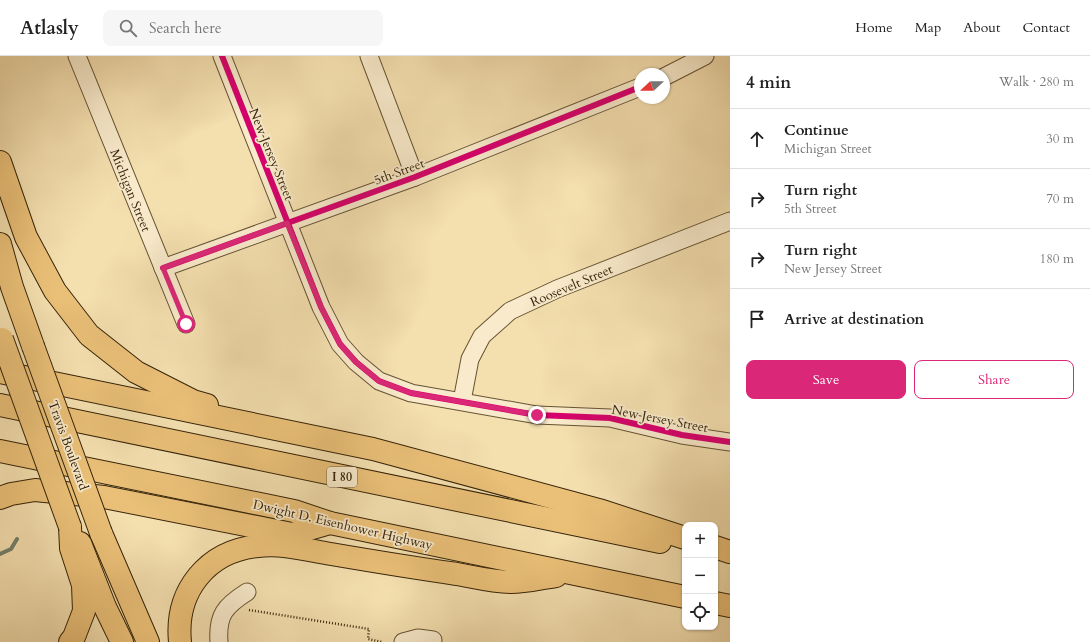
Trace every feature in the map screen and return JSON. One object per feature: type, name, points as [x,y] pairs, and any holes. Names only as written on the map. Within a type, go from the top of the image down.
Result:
[{"type":"main road","points":[[0,162],[26,237],[55,291],[89,335],[136,372],[193,401],[239,414],[255,426]]},
{"type":"main road","name":"Travis Boulevard","points":[[0,244],[12,287],[101,533],[148,642]]},
{"type":"main road","name":"Travis Boulevard","points":[[1,336],[70,527],[80,543],[105,607],[122,642]]},
{"type":"main road","points":[[0,372],[255,426],[373,449],[457,470],[599,510],[682,537]]},
{"type":"main road","name":"I 80","points":[[0,405],[682,546]]},
{"type":"main road","name":"Dwight D. Eisenhower Highway","points":[[0,451],[294,511],[330,523],[682,596]]},
{"type":"main road","points":[[0,498],[11,494],[35,490],[104,497],[292,534],[330,523]]},
{"type":"main road","points":[[70,527],[71,548],[83,585],[84,611],[74,637],[70,642]]},
{"type":"main road","points":[[180,642],[179,629],[182,610],[189,590],[201,572],[216,560],[238,549],[249,547],[282,545],[510,582],[572,574]]},
{"type":"main road","points":[[718,548],[730,552]]},
{"type":"main road","points":[[718,554],[730,556]]},
{"type":"main road","points":[[718,604],[730,606]]},
{"type":"street","name":"Michigan Street","points":[[77,56],[186,324]]},
{"type":"street","name":"New Jersey Street","points":[[222,56],[321,307],[340,344],[356,362],[379,381],[411,393],[537,415],[610,418],[682,435],[730,442]]},
{"type":"street","points":[[369,56],[415,177]]},
{"type":"street","points":[[670,74],[705,56]]},
{"type":"street","name":"5th Street","points":[[163,268],[415,177],[634,89]]},
{"type":"street","name":"Roosevelt Street","points":[[462,401],[470,359],[482,336],[510,311],[558,289],[730,221]]},
{"type":"street","points":[[219,642],[218,632],[221,617],[230,603],[247,592]]},
{"type":"street","points":[[403,642],[418,638],[433,640]]},
{"type":"path","points":[[249,610],[369,629],[368,639],[382,642]]},
{"type":"waterway","points":[[0,554],[11,549],[17,539]]},
{"type":"cycle path","points":[[222,56],[321,307],[340,344],[356,362],[379,381],[411,393],[537,415],[610,418],[682,435],[730,442]]},
{"type":"cycle path","points":[[163,268],[415,177],[634,89]]},
{"type":"route","points":[[186,324],[163,268],[287,223],[321,307],[340,344],[356,362],[379,381],[411,393],[537,415]]}]
